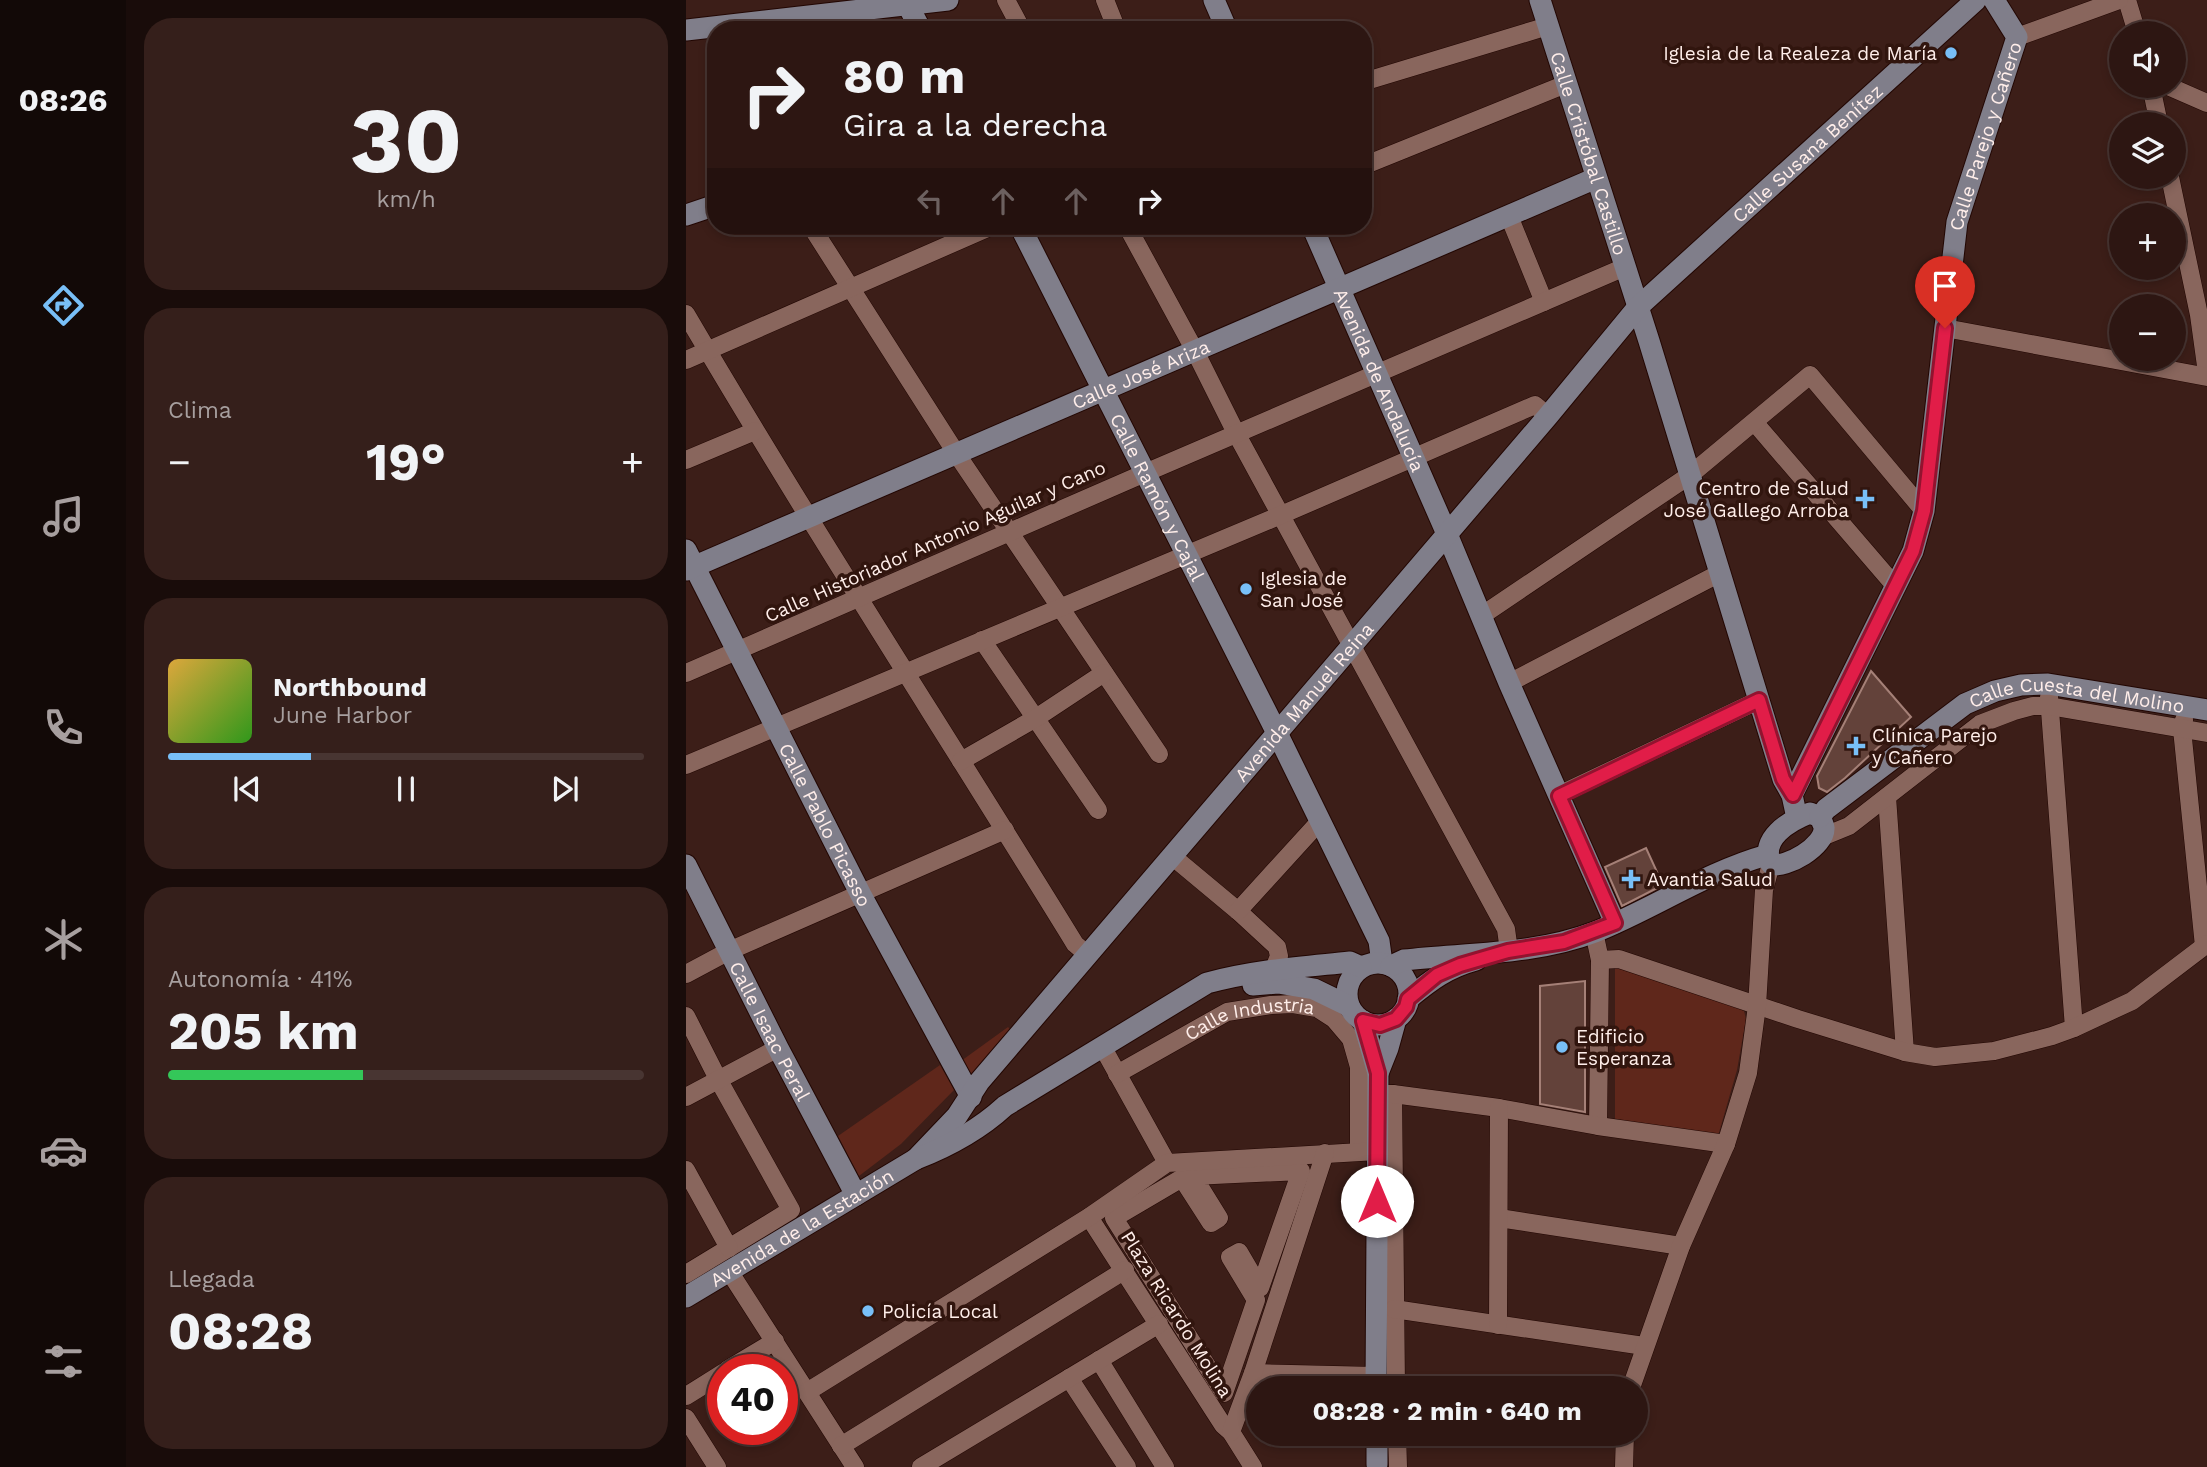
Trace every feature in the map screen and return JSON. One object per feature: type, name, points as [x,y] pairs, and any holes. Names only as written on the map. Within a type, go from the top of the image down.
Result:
[{"type":"street","points":[[772,21],[839,14],[906,2],[948,0]]},
{"type":"street","points":[[1006,0],[1017,21]]},
{"type":"street","points":[[1105,0],[1113,21]]},
{"type":"street","points":[[1213,0],[1223,21]]},
{"type":"street","name":"Calle Cristóbal Castillo","points":[[1540,0],[1638,307],[1783,779],[1793,795],[1797,818]]},
{"type":"street","name":"Calle Susana Benítez","points":[[1638,307],[1976,0]]},
{"type":"street","name":"Calle Parejo y Cañero","points":[[1793,795],[1913,551],[1924,511],[1957,222],[2017,37],[1994,0]]},
{"type":"street","points":[[2017,37],[2119,0]]},
{"type":"street","points":[[2127,0],[2133,21]]},
{"type":"street","points":[[906,2],[916,21]]},
{"type":"street","points":[[1372,79],[1548,26]]},
{"type":"street","points":[[686,30],[707,28]]},
{"type":"street","points":[[1372,162],[1566,84]]},
{"type":"street","points":[[2186,94],[2207,103]]},
{"type":"street","name":"Calle José Ariza","points":[[689,562],[809,517],[1596,178]]},
{"type":"street","points":[[1945,328],[2207,375],[2203,309],[2173,189]]},
{"type":"street","points":[[686,215],[707,208]]},
{"type":"street","points":[[1509,216],[1544,302]]},
{"type":"street","points":[[817,235],[956,453],[1159,754]]},
{"type":"street","points":[[686,360],[971,235]]},
{"type":"street","name":"Calle Ramón y Cajal","points":[[1024,235],[1379,940],[1378,965]]},
{"type":"street","points":[[1132,235],[1236,433],[1506,929],[1508,951]]},
{"type":"street","name":"Avenida de Andalucía","points":[[1316,235],[1615,923]]},
{"type":"street","name":"Calle Historiador Antonio Aguilar y Cano","points":[[686,673],[1625,267]]},
{"type":"street","name":"Avenida Manuel Reina","points":[[971,1097],[979,1082],[1638,307]]},
{"type":"street","points":[[686,314],[755,431],[1075,944],[1088,955]]},
{"type":"street","points":[[1481,616],[1690,475],[1810,375],[1924,511]]},
{"type":"street","points":[[686,765],[1281,515],[1535,405],[1548,416]]},
{"type":"street","points":[[1755,423],[1896,587]]},
{"type":"street","points":[[686,460],[755,431]]},
{"type":"street","name":"Calle Pablo Picasso","points":[[689,562],[738,650],[861,895],[971,1097]]},
{"type":"street","points":[[1509,683],[1720,573]]},
{"type":"street","points":[[982,640],[1098,810]]},
{"type":"street","points":[[961,761],[1036,718],[1104,673]]},
{"type":"street","points":[[2048,684],[2074,1028]]},
{"type":"street","name":"Calle Cuesta del Molino","points":[[2197,708],[2048,684],[2021,685],[1995,691],[1965,704],[1895,755],[1826,809],[1821,827],[1849,826],[1980,724],[2033,706],[2049,706],[2207,733]]},
{"type":"street","points":[[1559,796],[1759,700]]},
{"type":"street","points":[[1600,960],[1619,960],[1905,1052],[1935,1056],[1994,1051],[2074,1028],[2132,1001],[2205,945],[2182,729],[2197,708]]},
{"type":"street","points":[[1887,797],[1905,1052]]},
{"type":"street","points":[[1635,1376],[1681,1245],[1726,1144],[1748,1073],[1757,1006],[1764,890],[1770,843],[1797,818],[1810,813],[1821,827]]},
{"type":"street","points":[[1238,911],[1320,821]]},
{"type":"street","name":"Calle Industria","points":[[1102,1046],[1208,983],[1232,976],[1350,962],[1378,965],[1564,942],[1615,923],[1744,861],[1769,859],[1779,867],[1789,863],[1816,845],[1821,827]]},
{"type":"street","points":[[686,974],[729,951],[1005,830]]},
{"type":"street","points":[[1172,856],[1277,947],[1279,956],[1274,969]]},
{"type":"street","name":"Calle Isaac Peral","points":[[686,865],[856,1195]]},
{"type":"street","points":[[1594,932],[1600,960],[1598,1126]]},
{"type":"street","name":"Calle Industria","points":[[1408,999],[1437,975],[1460,965],[1508,951]]},
{"type":"street","points":[[1378,1073],[1396,1019],[1406,1007],[1408,999],[1407,983],[1398,970],[1378,965],[1354,973],[1347,989],[1385,1094],[1396,1376]]},
{"type":"street","name":"Calle Industria","points":[[1173,1005],[1242,985],[1278,983],[1314,989],[1356,1014]]},
{"type":"street","name":"Calle Industria","points":[[1117,1074],[1227,1012],[1293,1004],[1317,1008],[1335,1019],[1351,1039],[1359,1067],[1368,1151]]},
{"type":"street","points":[[1356,1014],[1380,1025],[1396,1019]]},
{"type":"street","points":[[686,1016],[791,1210],[686,1274]]},
{"type":"street","points":[[1102,1046],[1167,1164]]},
{"type":"street","name":"Avenida de la Estación","points":[[686,1297],[916,1159],[937,1151],[1102,1046]]},
{"type":"street","points":[[686,1097],[778,1048]]},
{"type":"street","points":[[1385,1094],[1499,1108],[1598,1126],[1726,1144]]},
{"type":"street","points":[[1376,1376],[1368,1151],[1385,1094]]},
{"type":"street","points":[[971,1097],[1005,1106]]},
{"type":"street","name":"Avenida de la Estación","points":[[916,1159],[957,1116],[971,1097]]},
{"type":"street","points":[[1497,1325],[1499,1108]]},
{"type":"street","points":[[807,1392],[1089,1217],[1167,1164],[1368,1151]]},
{"type":"street","name":"Plaza Ricardo Molina","points":[[1089,1217],[1223,1425],[1231,1432],[1325,1153]]},
{"type":"street","points":[[686,1170],[729,1248]]},
{"type":"street","name":"Plaza Ricardo Molina","points":[[1301,1171],[1261,1288],[1239,1252],[1230,1257],[1256,1300],[1224,1393],[1114,1219],[1182,1178],[1211,1223],[1219,1218],[1193,1176],[1301,1171]]},
{"type":"street","points":[[1499,1218],[1681,1245]]},
{"type":"street","points":[[841,1446],[1125,1270]]},
{"type":"street","points":[[729,1271],[855,1467]]},
{"type":"street","points":[[1394,1309],[1644,1346]]},
{"type":"street","points":[[921,1467],[1159,1324]]},
{"type":"street","points":[[753,1354],[775,1341]]},
{"type":"street","points":[[1099,1360],[1164,1467]]},
{"type":"street","points":[[1253,1373],[1294,1376]]},
{"type":"street","points":[[1069,1378],[1127,1467]]},
{"type":"street","points":[[686,1396],[707,1383]]},
{"type":"street","points":[[686,1418],[716,1467]]},
{"type":"street","points":[[1231,1432],[1253,1467]]},
{"type":"street","points":[[1380,1446],[1385,1466]]},
{"type":"street","points":[[1385,1466],[1392,1446]]},
{"type":"street","points":[[1624,1467],[1625,1446]]},
{"type":"shaded area","points":[[1615,965],[1739,1006],[1744,1011],[1746,1019],[1737,1070],[1718,1136],[1615,1119]]},
{"type":"shaded area","points":[[1008,1027],[1016,1036],[975,1083],[961,1061]]},
{"type":"shaded area","points":[[940,1065],[954,1090],[901,1144],[859,1176],[838,1136]]},
{"type":"building","name":"Clínica Parejo y Cañero","points":[[1871,671],[1911,717],[1827,792],[1819,788],[1817,776]]},
{"type":"building","name":"Avantia Salud","points":[[1646,848],[1663,885],[1622,906],[1605,867]]},
{"type":"building","name":"Edificio Esperanza","points":[[1585,981],[1585,1112],[1540,1104],[1540,986]]},
{"type":"place","name":"Iglesia de la Realeza de María","points":[[1951,53]]},
{"type":"place","name":"Centro de Salud José Gallego Arroba","points":[[1865,499]]},
{"type":"place","name":"Iglesia de San José","points":[[1246,589]]},
{"type":"place","name":"Clínica Parejo y Cañero","points":[[1856,746]]},
{"type":"place","name":"Avantia Salud","points":[[1631,879]]},
{"type":"place","name":"Edificio Esperanza","points":[[1562,1047]]},
{"type":"place","name":"Policía Local","points":[[868,1311]]},
{"type":"route","points":[[1377,1201],[1378,1073],[1363,1021],[1380,1025],[1396,1019],[1406,1007],[1408,999],[1437,975],[1460,965],[1508,951],[1564,942],[1615,923],[1559,796],[1759,700],[1783,779],[1793,795],[1913,551],[1924,511],[1945,328]]}]
